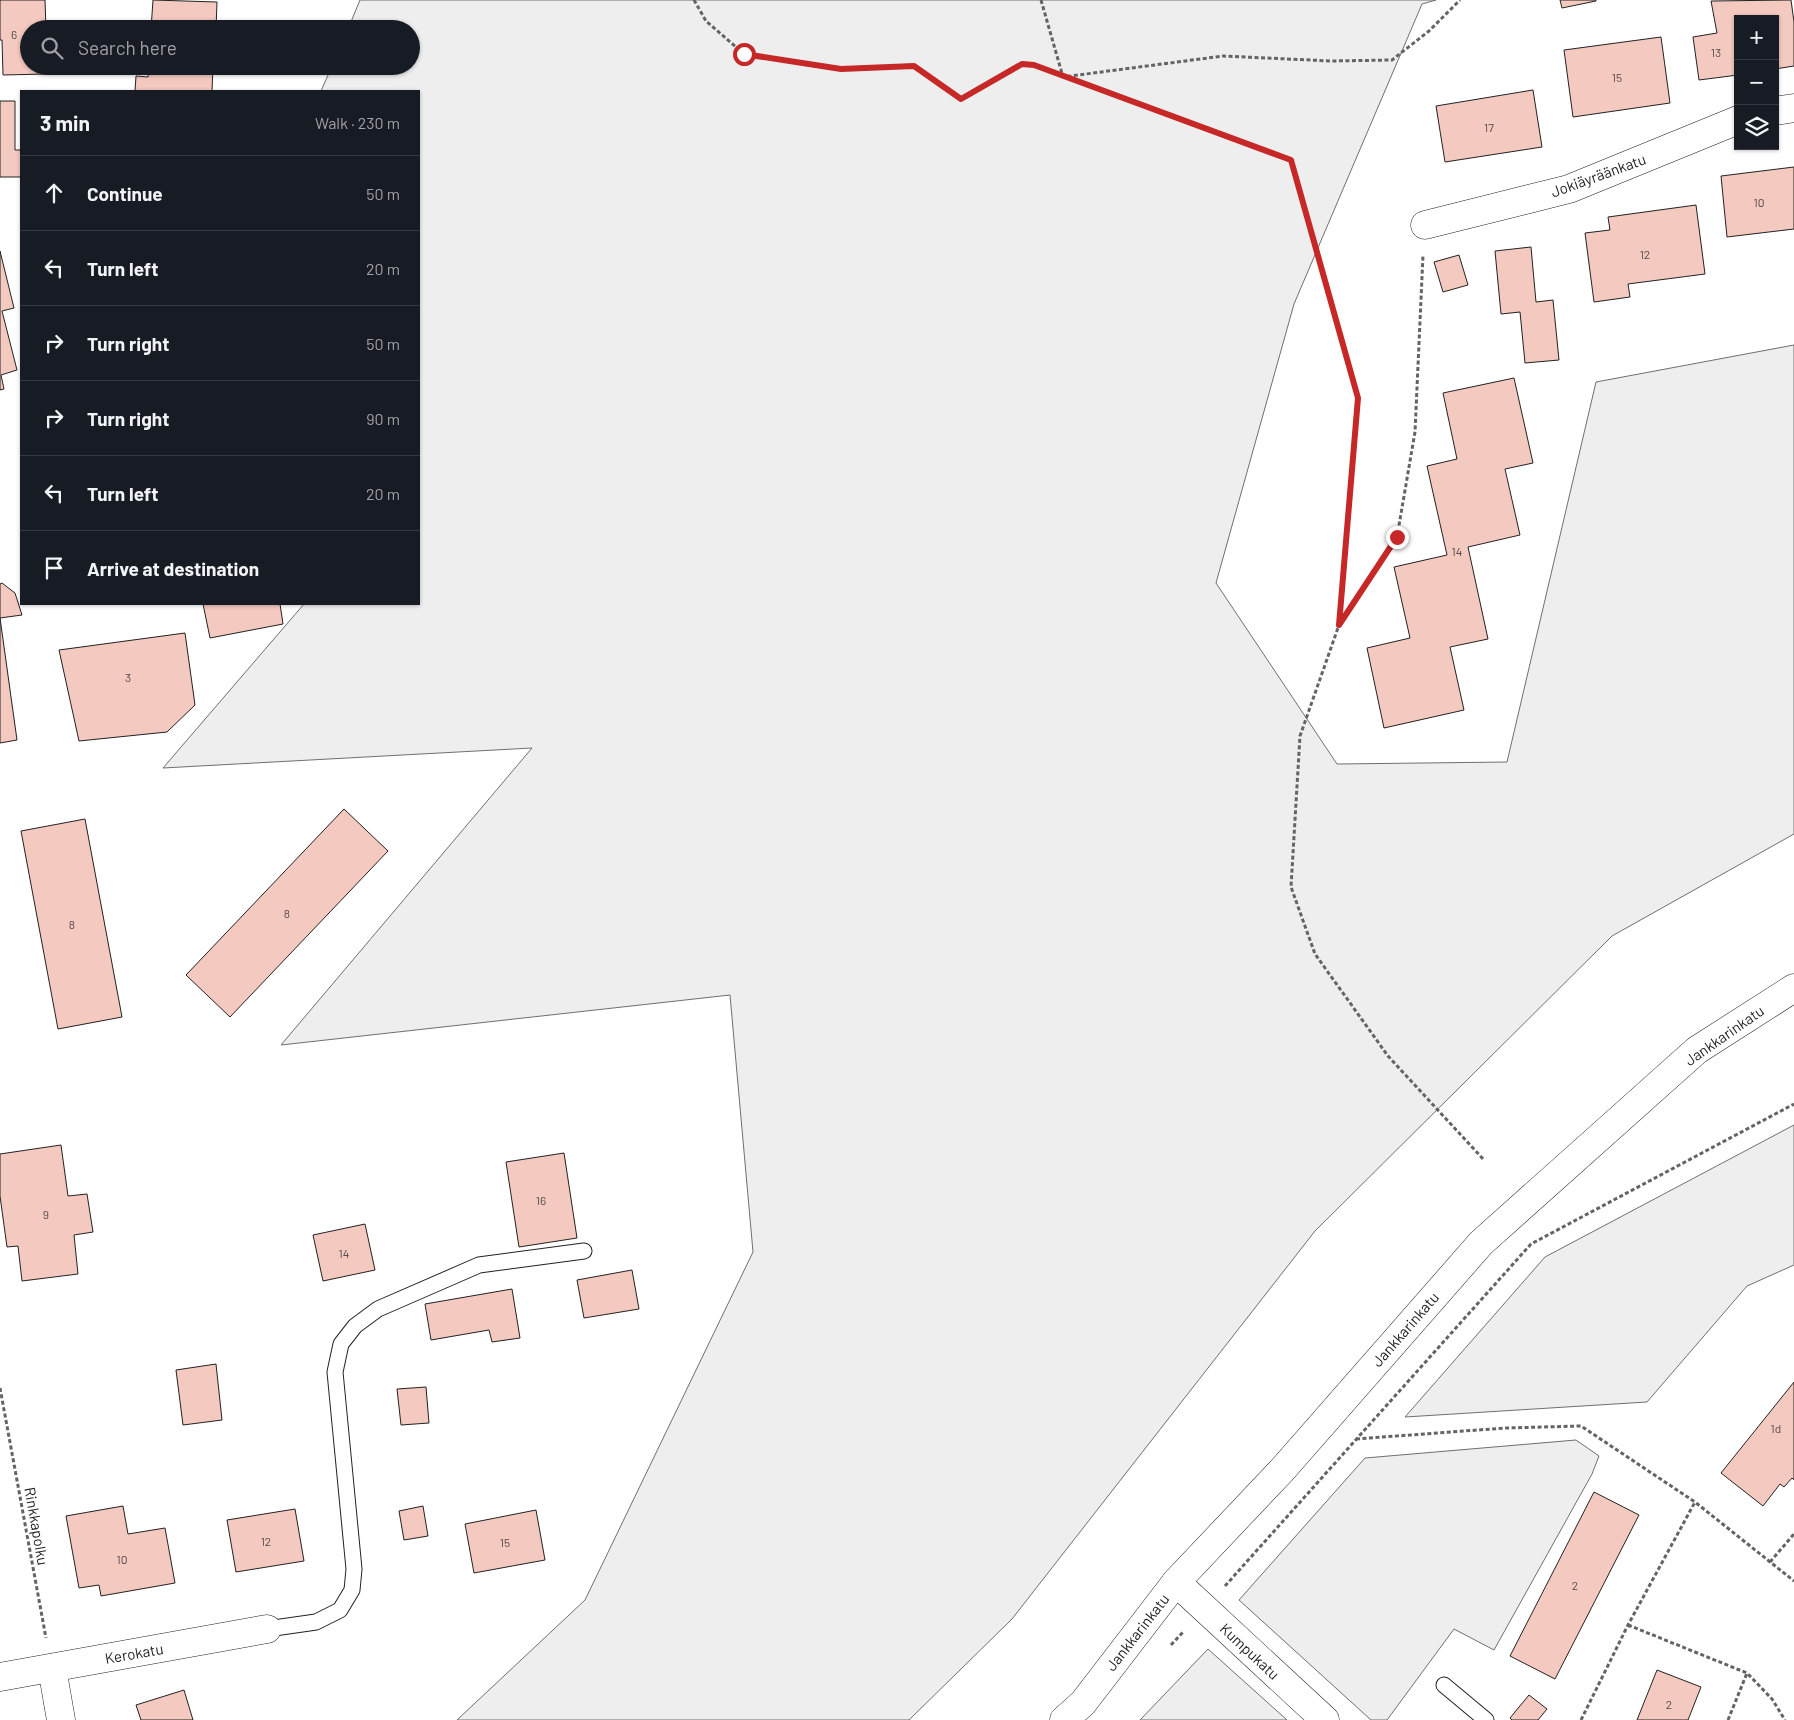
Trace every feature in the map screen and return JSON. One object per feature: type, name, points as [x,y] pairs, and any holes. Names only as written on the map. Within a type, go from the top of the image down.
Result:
[{"type":"street","points":[[1779,110],[1794,108]]},
{"type":"street","name":"Jokiäyräänkatu","points":[[1424,225],[1569,189],[1734,122]]},
{"type":"street","name":"Jankkarinkatu","points":[[1064,1720],[1083,1703],[1176,1582],[1284,1469],[1480,1243],[1697,1050],[1794,988]]},
{"type":"street","name":"Kumpukatu","points":[[1176,1582],[1325,1720]]},
{"type":"street","name":"Kerokatu","points":[[0,1677],[267,1629]]},
{"type":"street","points":[[52,1668],[61,1720]]},
{"type":"lane","points":[[267,1629],[316,1622],[340,1610],[352,1590],[354,1568],[335,1372],[341,1344],[355,1326],[378,1309],[479,1264],[584,1251]]},
{"type":"lane","points":[[1444,1685],[1486,1720]]},
{"type":"path","points":[[694,0],[706,22],[744,54],[841,69],[914,66],[961,99],[1022,64],[1034,65],[1291,160],[1358,398],[1339,625]]},
{"type":"path","points":[[1041,0],[1063,77]]},
{"type":"path","points":[[1063,77],[1223,56],[1331,62],[1392,60],[1428,31],[1460,0]]},
{"type":"path","points":[[1424,225],[1415,432],[1397,537],[1339,625],[1300,736],[1291,887],[1315,954],[1388,1056],[1484,1160]]},
{"type":"path","points":[[1165,1651],[1531,1244],[1794,1104]]},
{"type":"path","name":"Rinkkapolku","points":[[0,1388],[52,1668]]},
{"type":"path","points":[[1356,1439],[1505,1428],[1581,1426],[1695,1502],[1794,1581]]},
{"type":"path","points":[[1581,1720],[1628,1625],[1695,1502]]},
{"type":"path","points":[[1770,1562],[1794,1534]]},
{"type":"path","points":[[1628,1625],[1746,1673],[1772,1698],[1785,1720]]},
{"type":"path","points":[[1728,1720],[1746,1673]]},
{"type":"shaded area","points":[[360,0],[1436,0],[1422,4],[1294,304],[1216,583],[1337,764],[1507,762],[1596,382],[1794,345],[1794,834],[1612,936],[1315,1231],[1012,1619],[909,1720],[457,1720],[585,1600],[753,1252],[730,995],[281,1045],[532,748],[163,768],[303,605],[420,605],[420,90],[321,90],[328,75],[420,75],[420,20],[352,20]]},
{"type":"shaded area","points":[[1794,1125],[1794,1265],[1747,1286],[1647,1402],[1405,1417],[1545,1257]]},
{"type":"shaded area","points":[[1576,1440],[1599,1456],[1592,1474],[1494,1650],[1454,1629],[1387,1720],[1371,1720],[1239,1600],[1365,1458]]},
{"type":"shaded area","points":[[1208,1649],[1287,1720],[1140,1720]]},
{"type":"building","points":[[0,0],[45,0],[46,20],[20,20],[20,75],[3,75],[2,40],[0,40]]},
{"type":"building","points":[[153,0],[217,2],[216,20],[152,20]]},
{"type":"building","points":[[1560,0],[1596,0],[1596,1],[1562,8]]},
{"type":"building","points":[[1791,0],[1794,22],[1794,66],[1779,68],[1779,15],[1734,15],[1734,76],[1699,80],[1693,37],[1717,33],[1711,1]]},
{"type":"building","points":[[1661,37],[1670,103],[1573,117],[1564,50]]},
{"type":"building","points":[[148,75],[213,75],[212,90],[135,90],[136,76],[148,77]]},
{"type":"building","points":[[1533,90],[1542,147],[1445,162],[1436,106]]},
{"type":"building","points":[[0,101],[15,101],[15,150],[20,150],[20,177],[0,177]]},
{"type":"building","points":[[1794,167],[1794,229],[1727,237],[1721,176]]},
{"type":"building","points":[[1696,205],[1705,274],[1628,284],[1630,297],[1594,302],[1585,233],[1610,230],[1608,217]]},
{"type":"building","points":[[1531,247],[1536,302],[1553,300],[1559,360],[1525,363],[1520,312],[1501,314],[1495,251]]},
{"type":"building","points":[[0,251],[14,308],[2,311],[17,370],[1,375],[4,389],[0,390]]},
{"type":"building","points":[[1459,255],[1468,285],[1443,292],[1434,262]]},
{"type":"building","points":[[1514,378],[1533,463],[1505,469],[1520,535],[1468,547],[1488,639],[1450,647],[1464,710],[1384,728],[1367,648],[1410,638],[1394,567],[1447,555],[1427,466],[1457,459],[1443,393]]},
{"type":"building","points":[[2,583],[15,593],[22,615],[0,618],[0,584]]},
{"type":"building","points":[[203,605],[280,605],[283,624],[210,638]]},
{"type":"building","points":[[0,618],[17,740],[0,743]]},
{"type":"building","points":[[185,633],[195,705],[167,732],[79,741],[59,650]]},
{"type":"building","points":[[344,809],[388,851],[230,1017],[186,975]]},
{"type":"building","points":[[85,819],[122,1017],[58,1029],[21,831]]},
{"type":"building","points":[[61,1145],[68,1196],[87,1194],[93,1232],[74,1235],[78,1274],[22,1281],[18,1246],[7,1247],[0,1196],[0,1154]]},
{"type":"building","points":[[564,1153],[577,1238],[519,1247],[506,1162]]},
{"type":"building","points":[[365,1224],[375,1270],[323,1281],[313,1235]]},
{"type":"building","points":[[632,1270],[639,1309],[584,1318],[577,1280]]},
{"type":"building","points":[[512,1289],[520,1338],[492,1342],[489,1330],[431,1340],[425,1304]]},
{"type":"building","points":[[216,1364],[222,1420],[183,1425],[176,1370]]},
{"type":"building","points":[[1794,1382],[1794,1480],[1792,1478],[1784,1487],[1780,1484],[1763,1506],[1721,1473]]},
{"type":"building","points":[[426,1387],[429,1423],[401,1425],[397,1389]]},
{"type":"building","points":[[1594,1492],[1639,1515],[1555,1679],[1510,1656]]},
{"type":"building","points":[[123,1506],[128,1534],[165,1528],[175,1583],[101,1596],[99,1585],[79,1588],[66,1516]]},
{"type":"building","points":[[423,1506],[428,1536],[404,1540],[399,1511]]},
{"type":"building","points":[[295,1509],[304,1561],[236,1572],[227,1520]]},
{"type":"building","points":[[536,1510],[545,1560],[474,1573],[465,1524]]},
{"type":"building","points":[[1657,1670],[1701,1687],[1688,1720],[1637,1720]]},
{"type":"building","points":[[184,1690],[193,1720],[141,1720],[136,1705]]},
{"type":"building","points":[[1529,1695],[1547,1709],[1538,1720],[1512,1720],[1510,1718]]},
{"type":"route","points":[[744,54],[841,69],[914,66],[961,99],[1022,64],[1034,65],[1291,160],[1358,398],[1339,625],[1397,537]]}]
